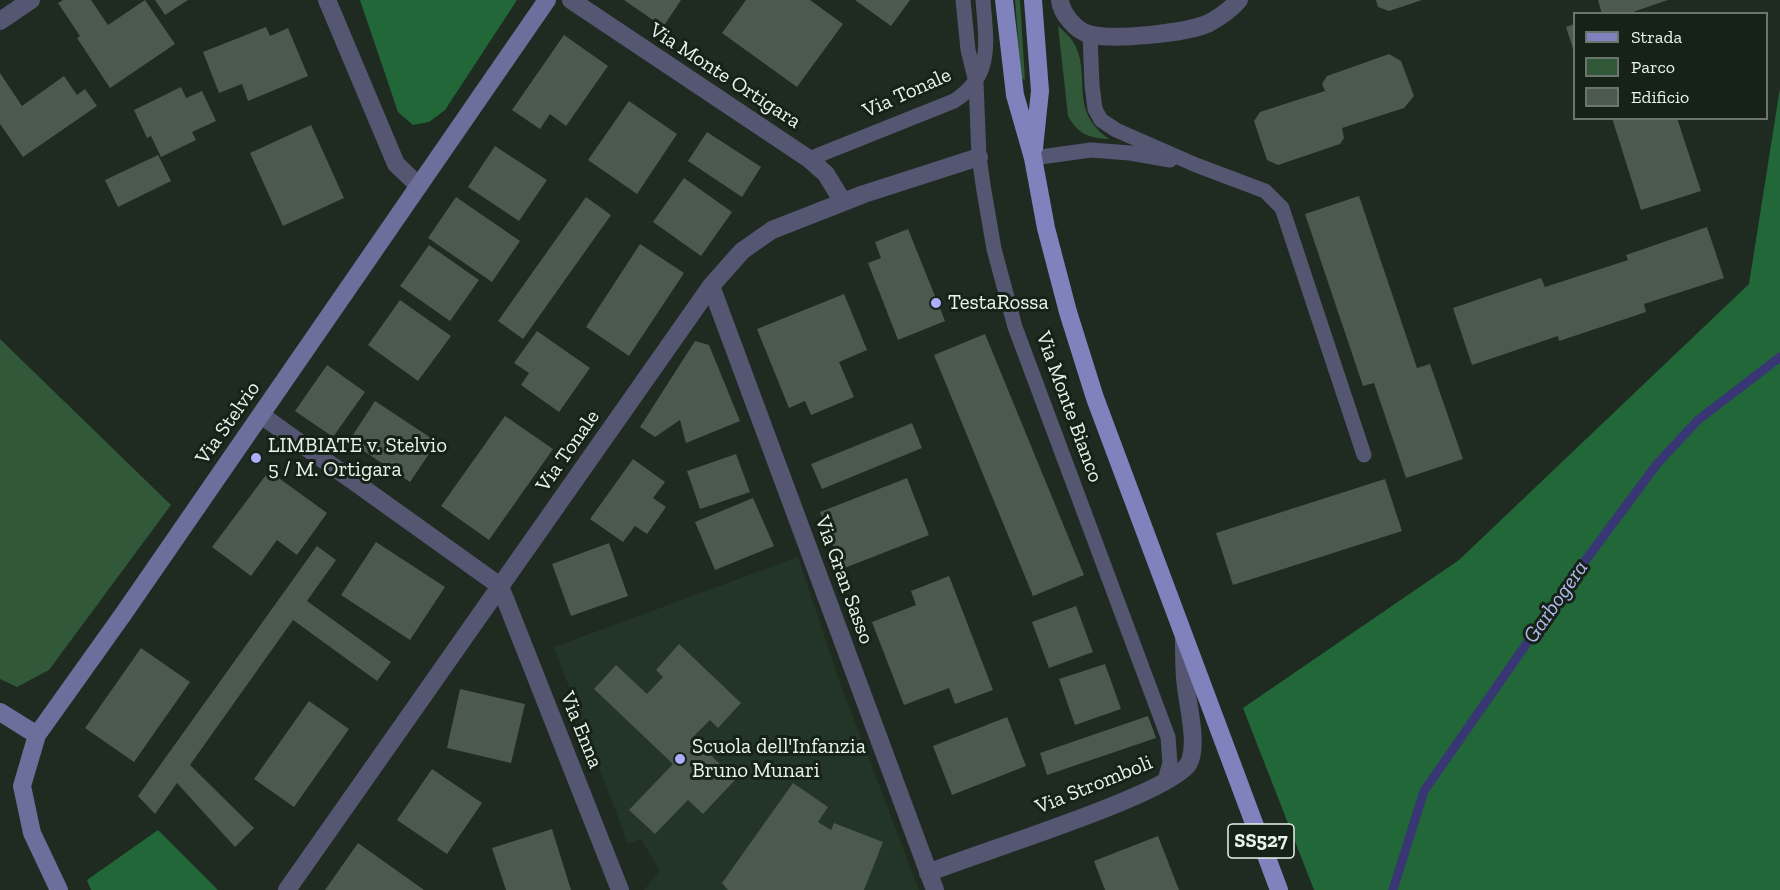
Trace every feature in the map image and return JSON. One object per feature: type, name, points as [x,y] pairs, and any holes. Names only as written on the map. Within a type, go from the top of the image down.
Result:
[{"type":"main road","name":"Via Monte Bianco","points":[[1004,0],[1015,95],[1033,158],[1049,239],[1095,398],[1279,890]]},
{"type":"main road","name":"Via Monte Bianco","points":[[1033,0],[1040,91],[1033,158]]},
{"type":"street","points":[[0,21],[31,0]]},
{"type":"street","points":[[327,0],[396,164],[419,186]]},
{"type":"street","name":"Via Stelvio","points":[[58,890],[32,833],[22,786],[37,735],[547,0]]},
{"type":"street","name":"Via Monte Ortigara","points":[[571,0],[809,159],[826,174],[843,202]]},
{"type":"street","points":[[1060,0],[1069,20],[1090,35],[1137,37],[1208,24],[1239,0]]},
{"type":"street","name":"Via Tonale","points":[[287,890],[711,286],[742,251],[772,230],[843,202],[979,157]]},
{"type":"street","name":"Via Gran Sasso","points":[[711,286],[932,881]]},
{"type":"street","points":[[261,415],[500,586]]},
{"type":"street","name":"Via Enna","points":[[500,586],[620,890]]},
{"type":"street","name":"Via Stromboli","points":[[932,881],[1139,796],[1181,773],[1189,762],[1193,742],[1185,676],[1184,640]]},
{"type":"street","points":[[0,712],[37,735]]},
{"type":"lane","name":"Via Monte Bianco","points":[[963,0],[968,50],[976,82],[979,157],[994,249],[1015,327],[1168,737],[1170,763],[1164,783]]},
{"type":"lane","name":"Via Tonale","points":[[809,159],[954,101],[967,93],[976,82],[985,64],[983,0]]},
{"type":"lane","points":[[1090,35],[1095,109],[1101,120],[1116,130],[1196,165],[1264,191],[1282,208],[1364,455]]},
{"type":"lane","points":[[1033,158],[1091,150],[1130,153],[1196,165]]},
{"type":"shaded area","name":"Scuola dell'Infanzia Bruno Munari","points":[[798,557],[839,680],[919,890],[644,890],[660,871],[641,839],[628,844],[554,647]]},
{"type":"green space","points":[[360,0],[517,0],[445,110],[429,122],[413,125],[398,112]]},
{"type":"green space","points":[[1015,0],[1020,0],[1025,80],[1021,78]]},
{"type":"green space","points":[[1058,26],[1072,40],[1078,53],[1084,103],[1088,115],[1096,127],[1109,139],[1084,134],[1068,116]]},
{"type":"green space","points":[[1780,88],[1780,890],[1314,890],[1243,708],[1459,560],[1749,284]]},
{"type":"green space","points":[[0,339],[171,505],[49,670],[17,687],[0,679]]},
{"type":"green space","points":[[158,830],[218,890],[91,890],[87,880]]},
{"type":"building","points":[[63,0],[91,0],[108,25],[145,0],[175,44],[110,88],[77,38],[80,36],[58,3]]},
{"type":"building","points":[[155,0],[188,0],[165,15]]},
{"type":"building","points":[[624,0],[681,0],[663,27]]},
{"type":"building","points":[[746,0],[810,0],[843,24],[797,87],[722,33]]},
{"type":"building","points":[[855,0],[910,0],[891,26]]},
{"type":"building","points":[[1376,0],[1422,0],[1389,11],[1378,7]]},
{"type":"building","points":[[1598,0],[1668,0],[1633,12],[1601,12]]},
{"type":"building","points":[[1573,24],[1573,49],[1566,27]]},
{"type":"building","points":[[266,27],[270,36],[288,28],[308,76],[248,101],[242,84],[219,93],[203,52]]},
{"type":"building","points":[[564,35],[608,66],[566,126],[550,114],[540,129],[512,110]]},
{"type":"building","points":[[1389,54],[1401,61],[1414,96],[1404,108],[1342,128],[1344,138],[1340,144],[1278,165],[1267,160],[1254,121],[1260,112],[1325,91],[1322,84],[1327,76]]},
{"type":"building","points":[[0,73],[22,106],[64,76],[77,95],[85,89],[97,106],[23,157],[0,124]]},
{"type":"building","points":[[181,87],[186,98],[202,91],[216,121],[192,132],[196,140],[161,157],[151,136],[147,138],[134,110]]},
{"type":"building","points":[[629,101],[677,134],[637,194],[588,160]]},
{"type":"building","points":[[1613,120],[1678,120],[1701,191],[1641,210]]},
{"type":"building","points":[[311,125],[344,198],[283,226],[250,153]]},
{"type":"building","points":[[707,132],[761,167],[742,197],[688,161]]},
{"type":"building","points":[[495,146],[547,180],[519,221],[468,187]]},
{"type":"building","points":[[158,155],[171,181],[118,207],[105,180]]},
{"type":"building","points":[[684,178],[732,212],[701,256],[653,222]]},
{"type":"building","points":[[1359,196],[1417,368],[1430,364],[1463,459],[1406,478],[1374,383],[1363,386],[1305,214]]},
{"type":"building","points":[[456,197],[520,241],[492,282],[428,238]]},
{"type":"building","points":[[586,197],[611,215],[523,339],[498,321]]},
{"type":"building","points":[[1707,227],[1724,278],[1644,304],[1646,312],[1559,341],[1558,336],[1472,365],[1453,308],[1541,278],[1545,287],[1628,260],[1626,255]]},
{"type":"building","points":[[908,229],[945,321],[898,340],[868,263],[881,258],[875,242]]},
{"type":"building","points":[[640,244],[684,273],[629,356],[586,327]]},
{"type":"building","points":[[429,245],[479,280],[450,321],[400,286]]},
{"type":"building","points":[[844,294],[867,350],[839,362],[854,397],[811,415],[805,401],[789,408],[757,329]]},
{"type":"building","points":[[400,300],[451,336],[418,381],[368,345]]},
{"type":"building","points":[[537,331],[590,368],[559,412],[521,385],[529,373],[514,363]]},
{"type":"building","points":[[985,334],[1084,575],[1033,596],[934,355]]},
{"type":"building","points":[[695,341],[709,345],[740,421],[686,443],[680,420],[655,437],[640,427]]},
{"type":"building","points":[[327,365],[365,392],[333,437],[295,411]]},
{"type":"building","points":[[375,401],[437,442],[410,482],[349,441]]},
{"type":"building","points":[[505,416],[553,449],[489,540],[441,506]]},
{"type":"building","points":[[912,423],[922,448],[822,489],[811,464]]},
{"type":"building","points":[[736,454],[750,492],[700,509],[687,471]]},
{"type":"building","points":[[633,459],[665,482],[653,498],[666,507],[647,534],[635,526],[623,542],[590,519]]},
{"type":"building","points":[[269,471],[327,513],[297,555],[277,540],[251,576],[212,547]]},
{"type":"building","points":[[907,478],[929,535],[842,569],[820,512]]},
{"type":"building","points":[[1385,479],[1402,531],[1233,585],[1216,533]]},
{"type":"building","points":[[753,498],[774,546],[715,570],[695,522]]},
{"type":"building","points":[[376,542],[445,587],[410,640],[341,595]]},
{"type":"building","points":[[609,543],[628,596],[571,616],[552,564]]},
{"type":"building","points":[[317,546],[336,560],[307,601],[391,662],[377,681],[293,620],[190,765],[254,828],[235,847],[177,783],[155,814],[138,796]]},
{"type":"building","points":[[949,576],[993,690],[955,704],[949,688],[904,705],[872,622],[916,605],[911,591]]},
{"type":"building","points":[[1076,606],[1093,652],[1049,668],[1032,622]]},
{"type":"building","points":[[679,644],[741,703],[718,728],[710,720],[692,738],[736,779],[703,814],[688,800],[655,834],[629,810],[673,764],[594,689],[616,665],[647,694],[663,677],[656,670]]},
{"type":"building","points":[[141,648],[190,682],[134,762],[85,728]]},
{"type":"building","points":[[1105,664],[1121,709],[1075,725],[1059,679]]},
{"type":"building","points":[[460,689],[525,704],[511,763],[447,748]]},
{"type":"building","points":[[309,701],[349,729],[294,807],[254,779]]},
{"type":"building","points":[[1148,716],[1156,738],[1047,775],[1040,753]]},
{"type":"building","points":[[1007,717],[1026,766],[952,795],[933,746]]},
{"type":"building","points":[[432,769],[482,803],[447,854],[397,820]]},
{"type":"building","points":[[793,783],[828,807],[818,822],[831,830],[834,823],[883,842],[864,890],[728,890],[722,883]]},
{"type":"building","points":[[552,829],[571,890],[506,890],[492,848]]},
{"type":"building","points":[[1158,836],[1179,890],[1105,890],[1094,861]]},
{"type":"building","points":[[358,843],[424,890],[325,890]]},
{"type":"waterway","name":"Garbogera","points":[[1393,890],[1424,791],[1568,584],[1657,464],[1698,420],[1780,357]]},
{"type":"place","name":"TestaRossa","points":[[936,303]]},
{"type":"place","name":"LIMBIATE v. Stelvio 5 / M. Ortigara","points":[[256,458]]},
{"type":"place","name":"Scuola dell'Infanzia Bruno Munari","points":[[680,759]]}]
